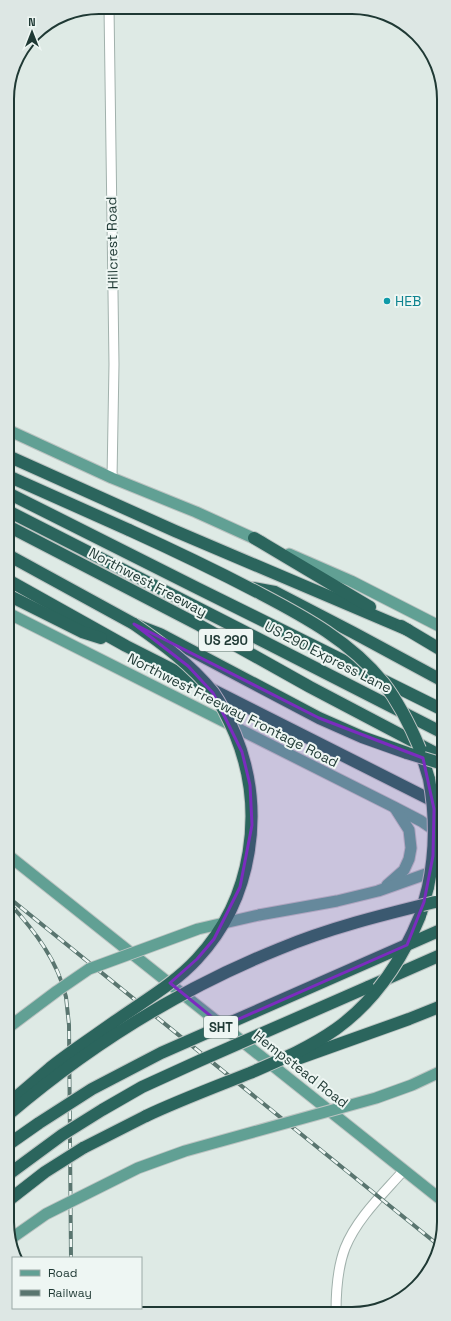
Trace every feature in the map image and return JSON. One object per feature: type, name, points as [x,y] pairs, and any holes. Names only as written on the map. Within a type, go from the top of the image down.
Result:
[{"type":"highway","points":[[14,459],[175,532],[408,630]]},
{"type":"highway","points":[[14,479],[129,530],[249,588],[325,630],[350,648],[382,681],[408,720],[420,749],[429,778],[435,824],[431,872],[417,923],[407,945],[391,972],[360,1008],[337,1028],[310,1045],[268,1065],[167,1107],[110,1133],[58,1164],[14,1196]]},
{"type":"highway","name":"Northwest Freeway","points":[[14,496],[437,707]]},
{"type":"highway","name":"US 290 Express Lane","points":[[14,514],[437,730]]},
{"type":"highway","name":"Northwest Freeway","points":[[14,529],[199,625],[437,754]]},
{"type":"highway","points":[[254,538],[437,647]]},
{"type":"highway","points":[[14,558],[134,624],[163,644],[188,666],[213,693],[230,722],[242,752],[250,785],[252,825],[249,854],[240,887],[227,918],[214,939],[197,959],[178,977],[57,1063],[14,1099]]},
{"type":"highway","points":[[14,583],[126,646],[437,803]]},
{"type":"highway","points":[[249,588],[275,592],[437,678]]},
{"type":"highway","points":[[14,598],[82,632],[126,646]]},
{"type":"highway","points":[[134,624],[160,634],[319,718],[362,737],[437,762]]},
{"type":"highway","points":[[14,1110],[63,1070],[108,1038],[151,1012],[208,981],[280,948],[383,914],[437,902]]},
{"type":"highway","name":"SHT","points":[[14,1140],[38,1123],[92,1089],[161,1054],[437,932]]},
{"type":"highway","name":"SHT","points":[[14,1170],[37,1152],[76,1126],[142,1088],[199,1061],[437,957]]},
{"type":"highway","points":[[268,1065],[292,1061],[437,1009]]},
{"type":"main road","points":[[14,433],[112,478],[196,512],[351,581],[437,625]]},
{"type":"main road","name":"Northwest Freeway Frontage Road","points":[[14,616],[394,807],[421,821],[437,832]]},
{"type":"main road","points":[[378,891],[395,879],[404,870],[409,859],[411,848],[409,830],[394,807]]},
{"type":"main road","points":[[421,821],[437,826]]},
{"type":"main road","name":"Hempstead Road","points":[[14,860],[437,1196]]},
{"type":"main road","points":[[14,1023],[89,969],[198,929],[258,915],[337,901],[378,891],[437,870]]},
{"type":"main road","points":[[15,1235],[46,1214],[138,1168],[185,1151],[376,1098],[412,1085],[437,1073]]},
{"type":"street","name":"Hillcrest Road","points":[[109,14],[114,364],[112,478]]},
{"type":"street","points":[[336,1307],[337,1280],[344,1249],[350,1236],[363,1217],[404,1170]]},
{"type":"highlighted area","points":[[134,624],[319,718],[423,758],[434,809],[433,856],[424,902],[407,945],[223,1026],[170,983],[197,959],[214,939],[240,887],[252,825],[250,785],[242,752],[213,693],[188,666]]},
{"type":"railway","points":[[14,902],[434,1242]]},
{"type":"railway","points":[[14,908],[28,924],[44,947],[57,971],[66,997],[69,1025],[71,1257]]},
{"type":"place","name":"HEB","points":[[387,301]]}]
